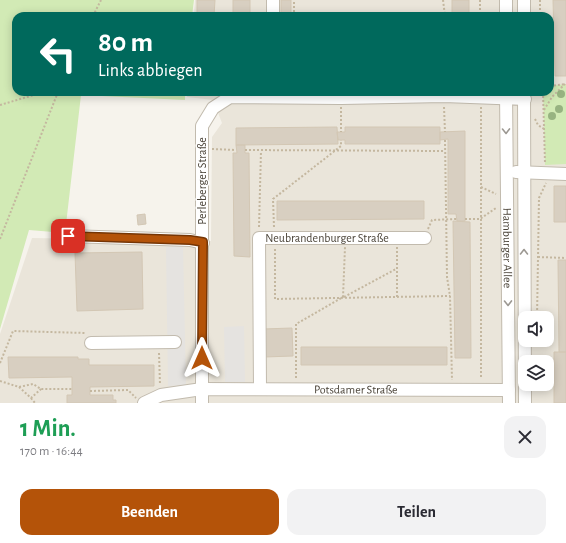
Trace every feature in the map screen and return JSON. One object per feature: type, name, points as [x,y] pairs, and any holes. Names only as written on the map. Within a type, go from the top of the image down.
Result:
[{"type":"street","points":[[273,0],[273,12]]},
{"type":"street","points":[[506,0],[506,12]]},
{"type":"street","points":[[524,0],[524,12]]},
{"type":"street","name":"Perleberger Straße","points":[[202,403],[202,126],[213,108],[230,97],[252,96]]},
{"type":"street","name":"Perleberger Straße","points":[[296,96],[341,98],[444,96],[481,98],[498,96]]},
{"type":"street","name":"Hamburger Allee","points":[[506,96],[509,403]]},
{"type":"street","name":"Hamburger Allee","points":[[524,96],[525,403]]},
{"type":"street","points":[[507,172],[566,174]]},
{"type":"street","points":[[68,236],[190,240],[203,242]]},
{"type":"street","name":"Neubrandenburger Straße","points":[[260,389],[259,238],[425,238]]},
{"type":"street","points":[[91,338],[175,342]]},
{"type":"street","name":"Potsdamer Straße","points":[[140,401],[161,395],[202,389],[509,390]]},
{"type":"path","points":[[95,12],[101,0]]},
{"type":"path","points":[[294,0],[294,12]]},
{"type":"path","points":[[444,0],[445,12]]},
{"type":"path","points":[[480,0],[480,12]]},
{"type":"path","points":[[540,0],[540,12]]},
{"type":"path","points":[[554,85],[565,84]]},
{"type":"path","points":[[554,95],[565,84]]},
{"type":"path","points":[[0,105],[30,96]]},
{"type":"path","points":[[0,239],[56,96]]},
{"type":"path","points":[[444,96],[445,132]]},
{"type":"path","points":[[537,311],[539,198],[546,184],[543,96]]},
{"type":"path","points":[[544,112],[553,96]]},
{"type":"path","points":[[341,98],[341,132]]},
{"type":"path","points":[[481,98],[481,390]]},
{"type":"path","points":[[341,140],[341,146],[272,199],[275,238],[275,299],[450,296]]},
{"type":"path","points":[[445,140],[447,277],[450,296],[452,390]]},
{"type":"path","points":[[202,149],[236,150]]},
{"type":"path","points":[[245,150],[445,151]]},
{"type":"path","points":[[259,238],[261,151]]},
{"type":"path","points":[[465,219],[480,219],[507,199],[481,187]]},
{"type":"path","points":[[425,238],[432,220],[457,219]]},
{"type":"path","points":[[343,297],[345,238]]},
{"type":"path","points":[[397,238],[397,297]]},
{"type":"path","points":[[538,256],[566,258]]},
{"type":"path","points":[[296,389],[296,324],[396,269]]},
{"type":"path","points":[[0,363],[13,331],[91,338]]},
{"type":"path","points":[[159,342],[161,395]]},
{"type":"path","points":[[0,381],[18,387],[35,403]]},
{"type":"path","points":[[18,387],[33,384],[41,389],[72,389]]},
{"type":"path","points":[[31,398],[41,389]]},
{"type":"path","points":[[90,391],[128,390],[140,401]]},
{"type":"shaded area","points":[[195,0],[566,0],[566,403],[0,403],[0,334],[32,238],[211,241],[212,137],[222,123],[213,100],[187,97],[554,96],[554,12],[194,12]]},
{"type":"shaded area","points":[[183,246],[186,385],[168,386],[166,247]]},
{"type":"shaded area","points":[[244,326],[245,382],[225,382],[224,327]]},
{"type":"green space","points":[[0,0],[194,0],[192,12],[12,12],[12,96],[81,96],[65,233],[29,230],[0,329]]},
{"type":"green space","points":[[566,84],[566,164],[545,165],[543,96],[554,96],[554,86]]},
{"type":"green space","points":[[102,96],[185,96],[185,100]]},
{"type":"building","points":[[197,0],[215,0],[214,12],[197,12]]},
{"type":"building","points":[[233,0],[250,0],[250,12],[233,12]]},
{"type":"building","points":[[281,0],[291,0],[291,12],[281,12]]},
{"type":"building","points":[[452,0],[469,0],[469,12],[452,12]]},
{"type":"building","points":[[553,0],[566,0],[566,76],[555,76]]},
{"type":"building","points":[[337,127],[338,144],[236,145],[236,128]]},
{"type":"building","points":[[345,127],[440,127],[440,144],[345,144],[345,140],[338,140],[337,132],[345,132]]},
{"type":"building","points":[[465,131],[465,221],[457,221],[456,214],[448,214],[448,139],[440,140],[440,132]]},
{"type":"building","points":[[236,145],[245,145],[245,153],[249,153],[250,257],[234,256],[233,153],[237,153]]},
{"type":"building","points":[[554,186],[566,186],[566,222],[554,222]]},
{"type":"building","points":[[277,201],[424,201],[424,219],[277,220]]},
{"type":"building","points":[[145,214],[146,224],[138,225],[137,215]]},
{"type":"building","points":[[453,221],[470,222],[471,358],[455,358]]},
{"type":"building","points":[[142,252],[143,309],[77,311],[75,253]]},
{"type":"building","points":[[558,260],[566,260],[566,352],[559,352]]},
{"type":"building","points":[[292,328],[293,356],[264,357],[263,329]]},
{"type":"building","points":[[301,347],[447,347],[447,365],[301,365]]},
{"type":"building","points":[[554,352],[566,352],[566,403],[554,403]]},
{"type":"building","points":[[8,357],[78,357],[78,359],[89,359],[89,365],[154,365],[154,386],[90,387],[90,395],[113,395],[113,400],[116,400],[116,403],[67,403],[67,395],[72,395],[72,377],[9,378]]},
{"type":"route","points":[[68,236],[190,240],[203,242],[202,358]]}]
